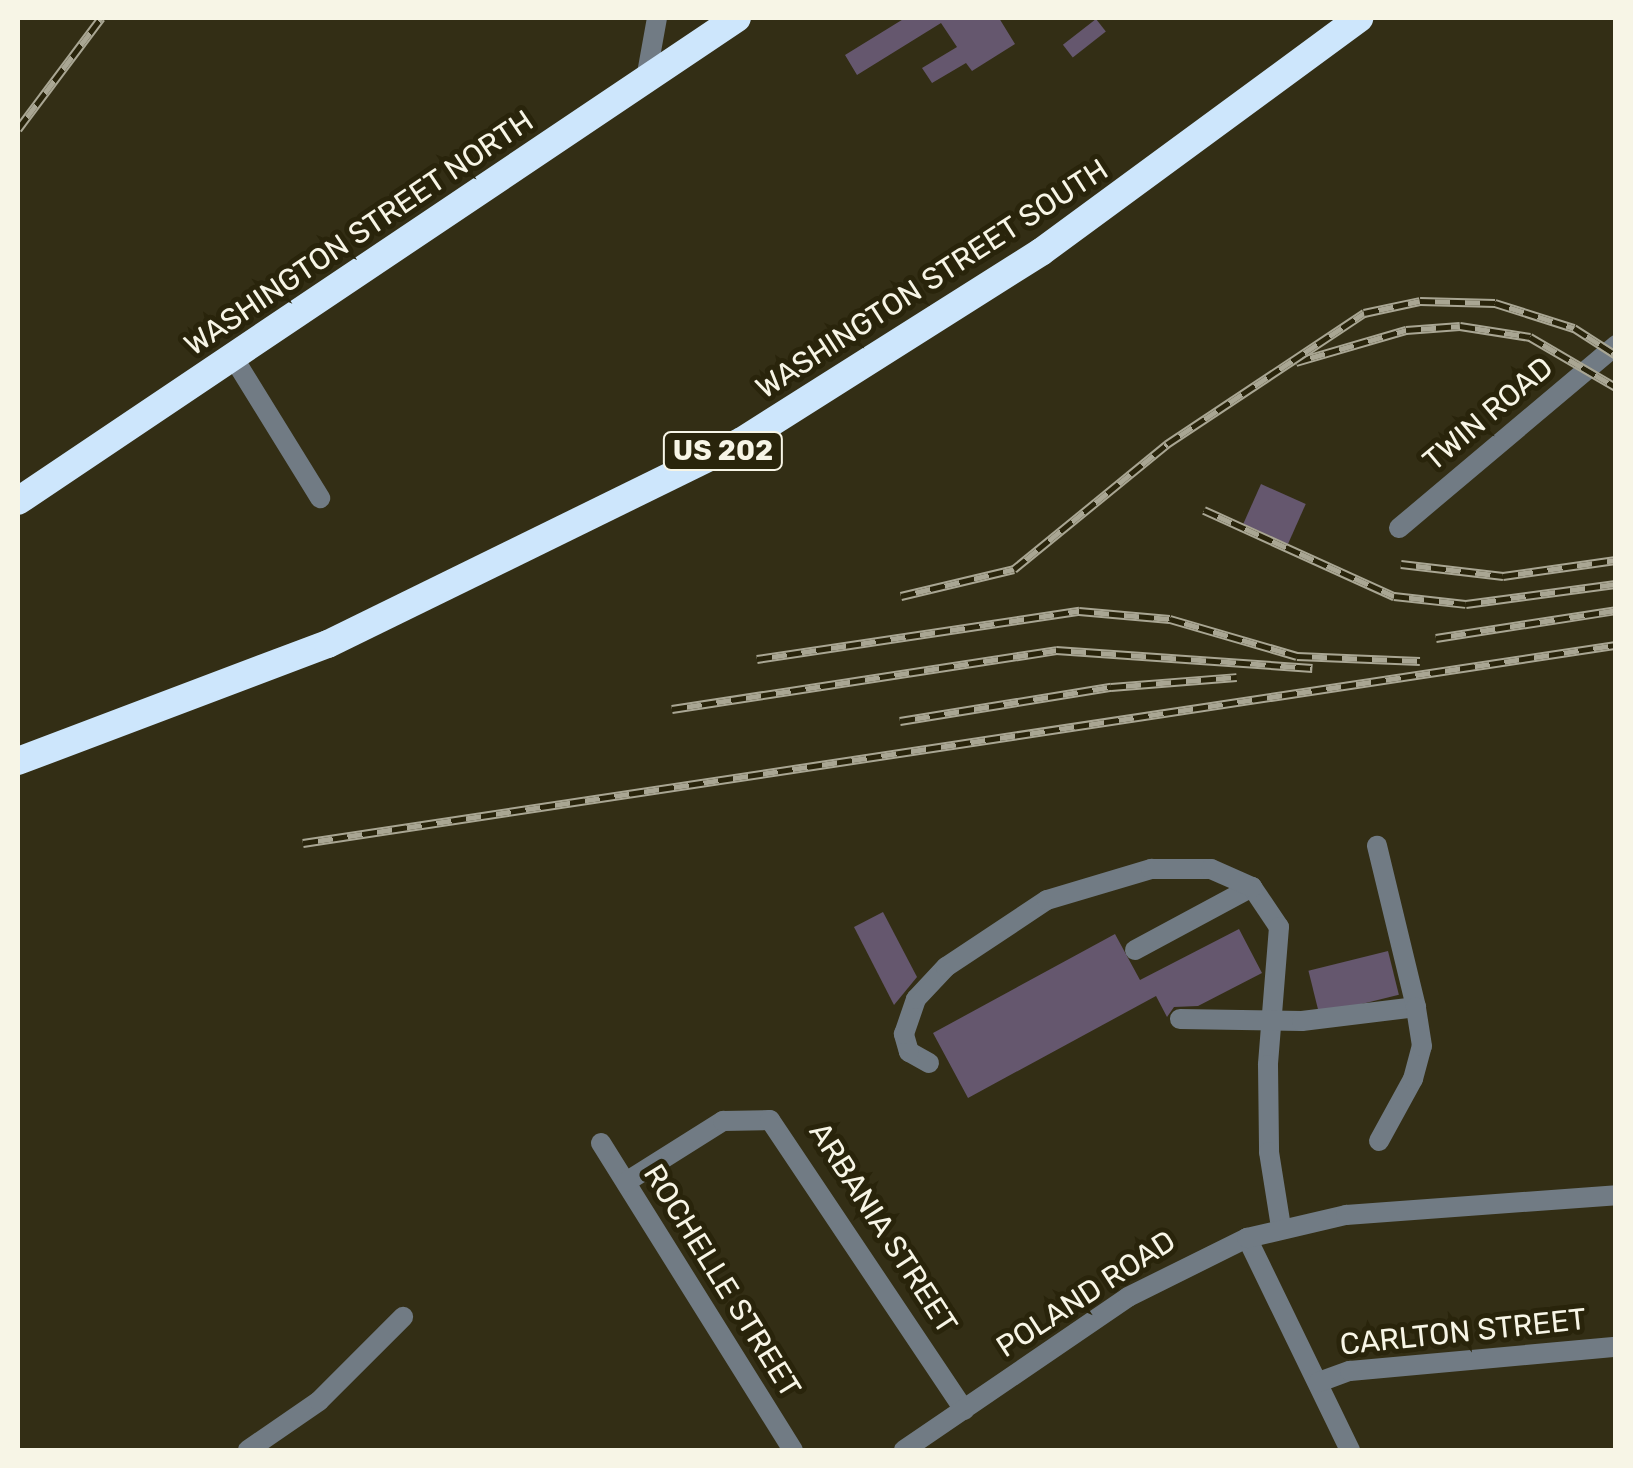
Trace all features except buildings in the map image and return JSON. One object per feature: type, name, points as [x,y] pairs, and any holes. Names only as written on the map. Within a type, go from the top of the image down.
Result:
[{"type":"highway","name":"WASHINGTON STREET NORTH","points":[[18,501],[736,18]]},
{"type":"highway","name":"WASHINGTON STREET SOUTH","points":[[18,761],[360,630],[742,441],[1042,252],[1359,18]]},
{"type":"street","points":[[646,79],[656,18]]},
{"type":"street","name":"TWIN ROAD","points":[[1399,528],[1616,345]]},
{"type":"street","points":[[232,356],[320,498]]},
{"type":"street","points":[[1377,846],[1422,1046],[1413,1079],[1379,1141]]},
{"type":"street","points":[[929,1063],[910,1052],[904,1034],[916,999],[946,967],[1046,900],[1152,870],[1211,869],[1252,887],[1278,928],[1269,1152],[1281,1227]]},
{"type":"street","points":[[1135,950],[1252,887]]},
{"type":"street","points":[[1180,1019],[1274,1020],[1416,1007]]},
{"type":"street","name":"ARBANIA STREET","points":[[626,1182],[723,1121],[770,1120],[964,1410]]},
{"type":"street","name":"ROCHELLE STREET","points":[[602,1142],[793,1450]]},
{"type":"street","name":"POLAND ROAD","points":[[904,1450],[1168,1272],[1246,1238],[1281,1227],[1404,1209],[1616,1195]]},
{"type":"street","points":[[1246,1238],[1350,1450]]},
{"type":"street","points":[[248,1450],[319,1401],[404,1318]]},
{"type":"street","name":"CARLTON STREET","points":[[1319,1382],[1350,1371],[1616,1347]]},
{"type":"railway","points":[[18,129],[101,18]]},
{"type":"railway","points":[[901,596],[1014,569],[1167,444],[1364,313],[1420,301],[1495,303],[1574,328],[1616,355]]},
{"type":"railway","points":[[1296,362],[1406,330],[1460,326],[1530,337],[1616,387]]},
{"type":"railway","points":[[1204,510],[1394,596],[1466,604],[1616,584]]},
{"type":"railway","points":[[1401,564],[1503,576],[1616,560]]},
{"type":"railway","points":[[1436,638],[1616,610]]},
{"type":"railway","points":[[757,659],[1079,611],[1170,619],[1297,656],[1420,661]]},
{"type":"railway","points":[[303,843],[1616,645]]},
{"type":"railway","points":[[672,709],[1056,650],[1312,668]]},
{"type":"railway","points":[[900,721],[1111,687],[1237,677]]}]
